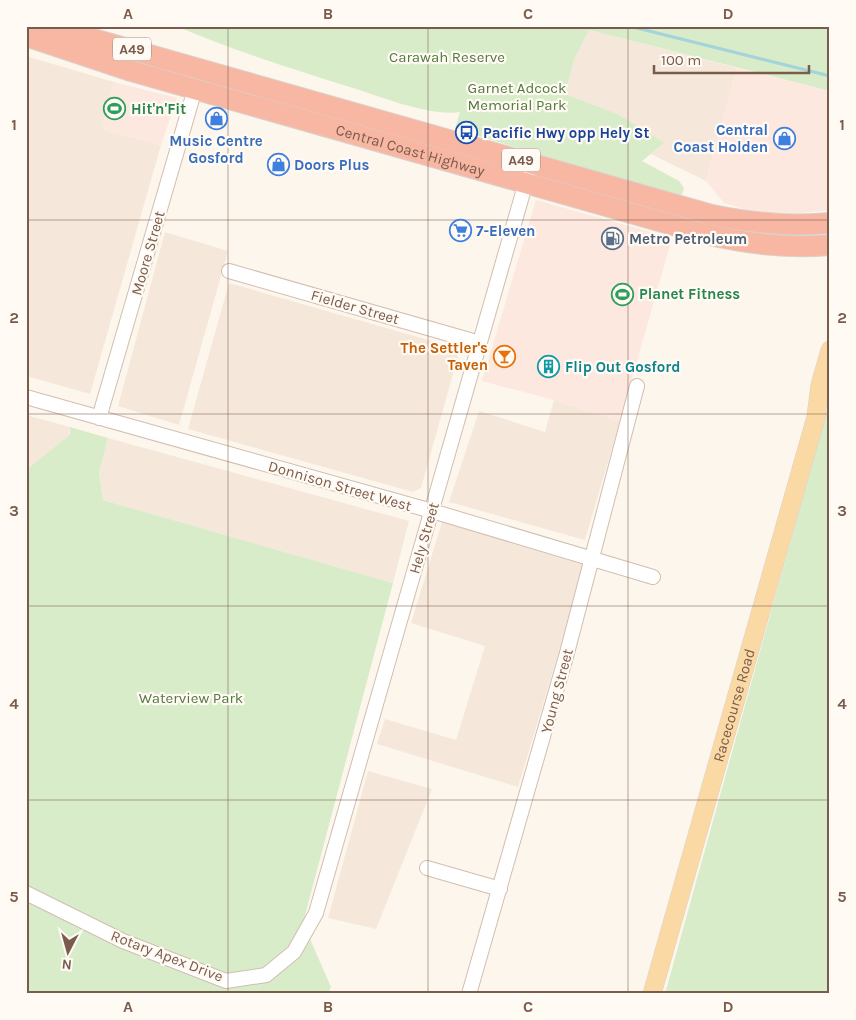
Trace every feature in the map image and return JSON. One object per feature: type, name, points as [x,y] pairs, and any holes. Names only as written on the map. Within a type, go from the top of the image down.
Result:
[{"type":"highway","name":"Central Coast Highway","points":[[48,26],[739,220],[784,225],[830,223]]},
{"type":"highway","points":[[86,26],[216,72]]},
{"type":"highway","name":"Central Coast Highway","points":[[26,36],[131,71],[732,241],[780,246],[829,247]]},
{"type":"highway","points":[[26,46],[131,71]]},
{"type":"main road","name":"Racecourse Road","points":[[652,994],[816,417],[820,385],[830,350]]},
{"type":"main road","name":"Racecourse Road","points":[[816,417],[830,388]]},
{"type":"street","name":"Moore Street","points":[[100,418],[195,88]]},
{"type":"street","name":"Hely Street","points":[[316,913],[532,163]]},
{"type":"street","name":"Fielder Street","points":[[229,271],[480,343]]},
{"type":"street","name":"Young Street","points":[[469,994],[592,560],[637,386]]},
{"type":"street","name":"Donnison Street West","points":[[26,397],[432,511],[653,577]]},
{"type":"street","points":[[427,868],[500,889]]},
{"type":"street","name":"Rotary Apex Drive","points":[[26,893],[123,941],[226,981],[266,975],[294,952],[316,913]]},
{"type":"shaded area","points":[[589,30],[737,68],[706,181],[651,154],[663,143],[618,114],[565,94],[574,60]]},
{"type":"shaded area","points":[[26,56],[114,82],[102,129],[161,145],[90,394],[26,376]]},
{"type":"shaded area","points":[[737,68],[830,91],[830,210],[802,213],[754,212],[724,203],[706,181]]},
{"type":"shaded area","points":[[114,82],[177,98],[161,145],[102,129]]},
{"type":"shaded area","points":[[536,200],[672,238],[620,421],[554,400],[482,381]]},
{"type":"shaded area","points":[[165,232],[228,251],[179,425],[118,406]]},
{"type":"shaded area","points":[[229,283],[460,349],[421,488],[413,492],[188,429]]},
{"type":"shaded area","points":[[554,400],[620,421],[585,540],[449,502],[479,411],[545,432]]},
{"type":"shaded area","points":[[26,415],[70,427],[70,430],[67,437],[26,470]]},
{"type":"shaded area","points":[[108,438],[409,521],[393,583],[103,500],[99,473]]},
{"type":"shaded area","points":[[442,522],[585,565],[518,787],[377,744],[385,719],[456,740],[485,646],[411,623]]},
{"type":"shaded area","points":[[368,771],[432,789],[376,929],[328,918]]},
{"type":"green space","name":"Garnet Adcock Memorial Park","points":[[176,26],[830,26],[830,91],[589,30],[574,60],[565,94],[618,114],[664,143],[642,161],[679,181],[684,188],[681,197],[455,129],[460,112],[435,112],[392,101],[242,52]]},
{"type":"green space","points":[[830,399],[830,994],[665,994]]},
{"type":"green space","name":"Waterview Park","points":[[70,427],[108,438],[99,473],[103,500],[393,583],[303,923],[331,987],[328,994],[26,994],[26,470],[67,437],[70,433]]},
{"type":"waterway","points":[[629,26],[830,76]]},
{"type":"place","name":"Hit'n'Fit","points":[[115,109]]},
{"type":"place","name":"Music Centre Gosford","points":[[216,118]]},
{"type":"place","name":"Pacific Hwy opp Hely St","points":[[467,133]]},
{"type":"place","name":"Central Coast Holden","points":[[784,139]]},
{"type":"place","name":"Doors Plus","points":[[278,165]]},
{"type":"place","name":"7-Eleven","points":[[460,231]]},
{"type":"place","name":"Metro Petroleum","points":[[613,239]]},
{"type":"place","name":"Planet Fitness","points":[[623,294]]},
{"type":"place","name":"The Settler's Taven","points":[[504,357]]},
{"type":"place","name":"Flip Out Gosford","points":[[549,367]]},
{"type":"park label","name":"Carawah Reserve","points":[[447,57]]}]
